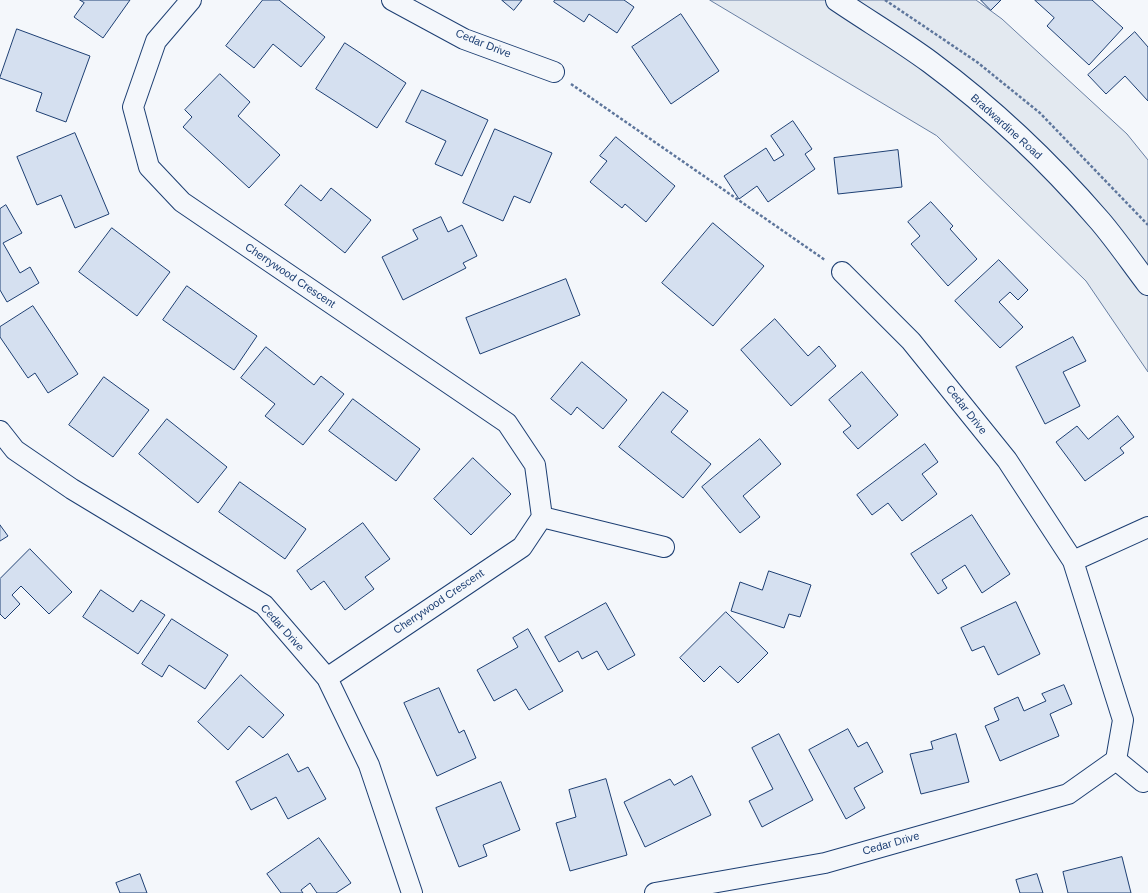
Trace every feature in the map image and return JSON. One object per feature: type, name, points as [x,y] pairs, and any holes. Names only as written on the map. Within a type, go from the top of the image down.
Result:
[{"type":"main road","name":"Bradwardine Road","points":[[837,0],[931,62],[1006,125],[1048,164],[1095,216],[1148,284]]},
{"type":"street","name":"Cherrywood Crescent","points":[[191,0],[156,41],[133,107],[149,167],[182,202],[507,423],[536,465],[542,517],[522,547],[327,678]]},
{"type":"street","name":"Cedar Drive","points":[[392,0],[464,39],[554,72]]},
{"type":"street","name":"Cedar Drive","points":[[655,893],[825,863],[1068,794],[1116,760],[1123,720],[1074,561],[1006,460],[912,340],[842,272]]},
{"type":"street","name":"Cedar Drive","points":[[0,431],[15,450],[72,489],[264,605],[327,678],[369,765],[412,893]]},
{"type":"street","points":[[542,517],[664,547]]},
{"type":"street","points":[[1074,561],[1148,527]]},
{"type":"street","points":[[1116,760],[1143,782]]},
{"type":"path","points":[[885,0],[977,62],[1040,113],[1148,225]]},
{"type":"path","points":[[554,72],[842,272]]},
{"type":"shaded area","points":[[710,0],[976,0],[1002,19],[1127,134],[1148,160],[1148,372],[1086,281],[937,136]]},
{"type":"building","points":[[80,0],[130,0],[103,38],[74,17],[84,3]]},
{"type":"building","points":[[263,0],[279,0],[325,37],[301,67],[273,44],[254,68],[226,46]]},
{"type":"building","points":[[502,0],[522,0],[514,10]]},
{"type":"building","points":[[555,0],[624,0],[634,7],[617,33],[589,14],[584,22],[554,2]]},
{"type":"building","points":[[981,0],[1001,0],[991,10]]},
{"type":"building","points":[[1035,0],[1092,0],[1123,28],[1089,65],[1047,26],[1054,18]]},
{"type":"building","points":[[681,14],[719,71],[671,104],[632,47]]},
{"type":"building","points":[[17,29],[90,56],[66,122],[36,111],[42,93],[0,78]]},
{"type":"building","points":[[1135,32],[1148,47],[1148,101],[1125,76],[1106,94],[1088,75]]},
{"type":"building","points":[[345,43],[406,83],[377,128],[316,89]]},
{"type":"building","points":[[220,74],[250,102],[238,116],[280,155],[249,188],[183,127],[192,117],[185,110]]},
{"type":"building","points":[[422,90],[488,120],[462,176],[435,164],[446,141],[406,122]]},
{"type":"building","points":[[793,121],[812,149],[805,154],[815,169],[768,202],[757,186],[739,199],[724,176],[766,148],[774,161],[784,155],[771,136]]},
{"type":"building","points":[[495,129],[552,153],[530,203],[514,196],[503,221],[463,203]]},
{"type":"building","points":[[75,133],[109,214],[75,228],[61,195],[37,205],[17,157]]},
{"type":"building","points":[[616,137],[675,186],[646,222],[625,204],[622,208],[590,182],[607,161],[600,156]]},
{"type":"building","points":[[898,150],[902,187],[838,194],[834,158]]},
{"type":"building","points":[[301,185],[321,201],[331,188],[371,220],[345,253],[285,205]]},
{"type":"building","points":[[931,202],[953,226],[950,229],[977,259],[948,286],[911,244],[920,236],[908,222]]},
{"type":"building","points":[[6,205],[22,233],[3,243],[20,273],[30,267],[39,283],[7,302],[0,290],[0,209]]},
{"type":"building","points":[[441,217],[448,232],[462,225],[477,256],[463,263],[466,268],[403,300],[382,257],[418,239],[413,230]]},
{"type":"building","points":[[713,223],[764,266],[713,326],[662,283]]},
{"type":"building","points":[[112,228],[170,272],[137,316],[79,272]]},
{"type":"building","points":[[999,260],[1028,290],[1018,300],[1010,292],[999,302],[1023,327],[1000,348],[955,301]]},
{"type":"building","points":[[566,279],[580,315],[480,354],[466,318]]},
{"type":"building","points":[[187,286],[257,336],[234,370],[163,320]]},
{"type":"building","points":[[33,306],[78,374],[48,393],[35,373],[28,378],[0,337],[0,327]]},
{"type":"building","points":[[775,319],[808,356],[819,346],[836,366],[791,406],[741,350]]},
{"type":"building","points":[[1073,337],[1086,361],[1063,372],[1080,406],[1045,424],[1016,367]]},
{"type":"building","points":[[266,347],[314,385],[321,376],[344,394],[303,445],[265,416],[275,404],[241,378]]},
{"type":"building","points":[[582,362],[627,400],[603,429],[577,407],[571,415],[551,399]]},
{"type":"building","points":[[862,372],[898,415],[858,449],[843,432],[851,426],[829,400]]},
{"type":"building","points":[[104,377],[149,410],[113,457],[69,425]]},
{"type":"building","points":[[663,392],[688,411],[671,432],[711,464],[683,498],[619,447]]},
{"type":"building","points":[[353,399],[420,449],[396,481],[329,431]]},
{"type":"building","points":[[1118,416],[1134,437],[1120,448],[1124,453],[1085,481],[1056,442],[1077,426],[1088,439]]},
{"type":"building","points":[[167,419],[227,467],[198,503],[139,454]]},
{"type":"building","points":[[760,439],[781,464],[743,496],[760,517],[740,533],[702,487]]},
{"type":"building","points":[[925,444],[938,462],[922,474],[937,494],[902,521],[888,503],[872,515],[857,495]]},
{"type":"building","points":[[473,458],[511,494],[471,535],[434,499]]},
{"type":"building","points":[[240,482],[306,529],[285,559],[219,512]]},
{"type":"building","points":[[972,515],[1010,574],[982,593],[965,565],[942,580],[947,588],[938,594],[911,554]]},
{"type":"building","points":[[363,523],[390,559],[365,577],[374,589],[345,610],[324,581],[311,590],[297,571]]},
{"type":"building","points":[[0,525],[8,536],[0,541]]},
{"type":"building","points":[[30,549],[72,592],[49,614],[21,586],[12,595],[20,604],[5,619],[0,614],[0,579]]},
{"type":"building","points":[[769,571],[811,585],[800,617],[789,614],[784,628],[731,611],[740,582],[762,590]]},
{"type":"building","points":[[101,590],[133,612],[141,600],[165,615],[138,654],[83,617]]},
{"type":"building","points":[[1016,602],[1040,654],[998,675],[984,646],[972,651],[961,628]]},
{"type":"building","points":[[606,603],[635,655],[608,670],[597,651],[582,659],[578,651],[559,662],[545,637]]},
{"type":"building","points":[[726,612],[768,653],[738,683],[720,666],[704,682],[680,658]]},
{"type":"building","points":[[172,619],[228,655],[205,689],[169,665],[162,677],[142,664]]},
{"type":"building","points":[[528,629],[563,691],[529,710],[516,689],[494,701],[477,670],[518,647],[513,638]]},
{"type":"building","points":[[241,675],[284,715],[263,738],[249,726],[228,750],[198,722]]},
{"type":"building","points":[[1064,685],[1072,704],[1050,714],[1059,736],[1000,761],[985,726],[999,720],[994,708],[1018,697],[1024,711],[1046,701],[1042,694]]},
{"type":"building","points":[[439,688],[459,733],[464,730],[476,758],[437,776],[404,703]]},
{"type":"building","points":[[848,729],[858,747],[867,742],[883,772],[854,788],[865,808],[846,819],[809,750]]},
{"type":"building","points":[[779,734],[813,800],[762,827],[749,801],[773,789],[752,748]]},
{"type":"building","points":[[956,734],[969,782],[921,794],[910,754],[933,749],[931,742]]},
{"type":"building","points":[[288,754],[298,772],[308,767],[326,799],[288,819],[276,797],[251,810],[236,782]]},
{"type":"building","points":[[692,776],[711,815],[645,847],[624,802],[670,779],[674,785]]},
{"type":"building","points":[[606,779],[627,855],[570,871],[556,823],[576,817],[569,790]]},
{"type":"building","points":[[501,782],[520,830],[483,845],[487,856],[459,867],[436,808]]},
{"type":"building","points":[[319,838],[351,883],[336,893],[317,893],[310,883],[301,890],[303,893],[281,893],[267,874]]},
{"type":"building","points":[[1122,857],[1131,893],[1068,893],[1063,872]]},
{"type":"building","points":[[140,874],[147,893],[120,893],[116,883]]},
{"type":"building","points":[[1037,874],[1043,893],[1020,893],[1016,880]]}]
